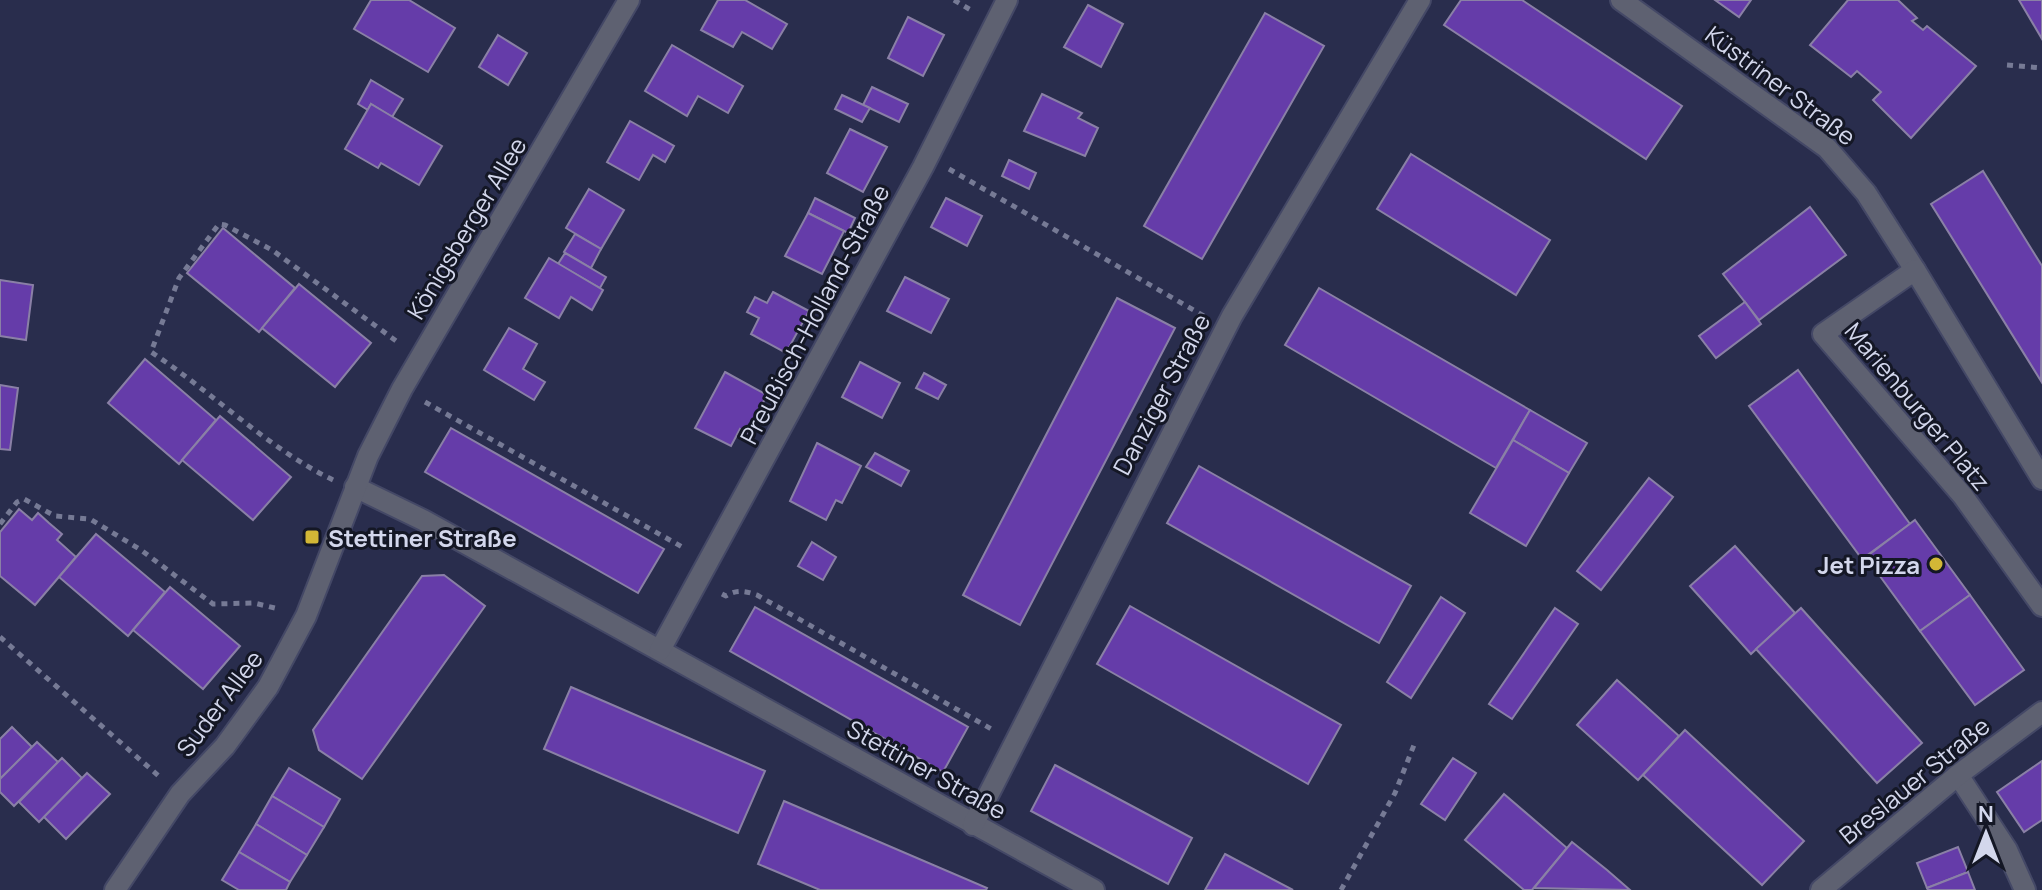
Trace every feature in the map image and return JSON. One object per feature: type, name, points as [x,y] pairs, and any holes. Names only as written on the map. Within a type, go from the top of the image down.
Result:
[{"type":"street","name":"Königsberger Allee","points":[[355,487],[402,389],[629,0]]},
{"type":"street","name":"Preußisch-Holland-Straße","points":[[660,650],[928,157],[1007,0]]},
{"type":"street","name":"Danziger Straße","points":[[973,825],[1226,328],[1420,0]]},
{"type":"street","name":"Küstriner Straße","points":[[1621,0],[1827,148],[1866,193],[1915,270]]},
{"type":"street","points":[[1915,270],[2042,479]]},
{"type":"street","name":"Marienburger Platz","points":[[1915,270],[1823,334],[1963,496],[2042,606]]},
{"type":"street","name":"Suder Allee","points":[[115,890],[180,794],[246,719],[268,687],[306,616],[355,487]]},
{"type":"street","name":"Stettiner Straße","points":[[355,487],[423,520],[1094,890]]},
{"type":"street","name":"Breslauer Straße","points":[[1821,890],[1958,775],[2042,712]]},
{"type":"street","points":[[1958,775],[2007,850],[2025,890]]},
{"type":"path","points":[[2007,65],[2042,68]]},
{"type":"path","points":[[928,157],[1226,328]]},
{"type":"path","points":[[315,471],[207,389],[151,352],[179,278],[219,224],[225,225],[272,250],[390,335]]},
{"type":"path","points":[[402,389],[710,562]]},
{"type":"path","points":[[0,524],[24,499],[55,516],[83,516],[141,550],[213,604],[254,603],[306,616]]},
{"type":"path","points":[[698,582],[726,596],[734,591],[757,595],[1014,743]]},
{"type":"path","points":[[0,637],[180,794]]},
{"type":"path","points":[[1341,890],[1395,793],[1414,745]]},
{"type":"building","points":[[371,0],[409,0],[455,28],[428,72],[354,29]]},
{"type":"building","points":[[718,0],[745,0],[787,24],[772,49],[742,32],[733,47],[701,30]]},
{"type":"building","points":[[1461,0],[1522,0],[1682,106],[1646,159],[1444,25]]},
{"type":"building","points":[[1715,0],[1751,0],[1739,17]]},
{"type":"building","points":[[1848,0],[1898,0],[1917,18],[1912,21],[1923,30],[1927,26],[1976,66],[1911,138],[1873,100],[1881,92],[1857,71],[1851,77],[1810,45]]},
{"type":"building","points":[[2019,0],[2042,0],[2042,39]]},
{"type":"building","points":[[1088,5],[1123,24],[1101,67],[1064,47]]},
{"type":"building","points":[[1265,13],[1324,46],[1202,259],[1144,226]]},
{"type":"building","points":[[908,17],[944,35],[923,76],[888,58]]},
{"type":"building","points":[[498,35],[527,53],[508,85],[479,67]]},
{"type":"building","points":[[672,45],[743,86],[728,113],[698,96],[687,116],[645,91]]},
{"type":"building","points":[[371,80],[403,99],[392,117],[371,104],[368,110],[358,104]]},
{"type":"building","points":[[872,87],[908,104],[899,122],[863,105]]},
{"type":"building","points":[[1042,94],[1082,113],[1078,118],[1098,128],[1085,156],[1024,131]]},
{"type":"building","points":[[842,95],[870,108],[862,122],[835,109]]},
{"type":"building","points":[[371,104],[442,146],[419,185],[381,163],[378,168],[345,149]]},
{"type":"building","points":[[630,121],[674,146],[665,162],[653,155],[639,180],[607,162]]},
{"type":"building","points":[[850,129],[887,147],[863,192],[827,173]]},
{"type":"building","points":[[1411,154],[1550,240],[1516,295],[1377,209]]},
{"type":"building","points":[[1009,160],[1036,173],[1029,189],[1002,176]]},
{"type":"building","points":[[1983,171],[2042,266],[2041,381],[1931,204]]},
{"type":"building","points":[[589,189],[624,210],[601,249],[566,228]]},
{"type":"building","points":[[815,198],[855,218],[848,233],[808,213]]},
{"type":"building","points":[[946,198],[982,216],[967,246],[931,227]]},
{"type":"building","points":[[1810,207],[1846,255],[1759,320],[1723,274]]},
{"type":"building","points":[[808,213],[844,231],[822,274],[785,256]]},
{"type":"building","points":[[223,228],[295,288],[259,332],[187,273]]},
{"type":"building","points":[[575,234],[601,249],[591,268],[564,252]]},
{"type":"building","points":[[565,253],[606,277],[600,288],[558,264]]},
{"type":"building","points":[[549,258],[603,290],[592,310],[571,297],[559,318],[525,298]]},
{"type":"building","points":[[905,277],[949,299],[931,333],[887,311]]},
{"type":"building","points":[[0,280],[33,285],[26,340],[0,336]]},
{"type":"building","points":[[299,284],[371,343],[335,387],[262,328]]},
{"type":"building","points":[[1319,288],[1530,410],[1496,468],[1285,345]]},
{"type":"building","points":[[773,292],[809,311],[786,353],[751,334],[759,318],[747,312],[755,297],[767,303]]},
{"type":"building","points":[[1117,298],[1175,328],[1020,625],[963,595]]},
{"type":"building","points":[[1745,302],[1761,324],[1716,358],[1699,336]]},
{"type":"building","points":[[509,328],[537,344],[523,369],[545,382],[534,400],[484,370]]},
{"type":"building","points":[[145,359],[216,420],[179,464],[108,403]]},
{"type":"building","points":[[860,362],[900,383],[882,418],[842,397]]},
{"type":"building","points":[[1798,370],[1910,524],[1862,559],[1749,406]]},
{"type":"building","points":[[725,372],[767,395],[747,433],[740,429],[731,446],[695,428]]},
{"type":"building","points":[[924,373],[946,385],[938,399],[916,388]]},
{"type":"building","points":[[0,385],[18,388],[10,450],[0,449]]},
{"type":"building","points":[[1530,410],[1587,443],[1569,473],[1513,440]]},
{"type":"building","points":[[220,416],[291,477],[253,520],[182,460]]},
{"type":"building","points":[[451,428],[664,549],[638,593],[425,472]]},
{"type":"building","points":[[1513,440],[1569,473],[1526,546],[1470,513]]},
{"type":"building","points":[[817,443],[861,466],[842,503],[836,500],[826,520],[790,501]]},
{"type":"building","points":[[875,453],[909,471],[901,486],[866,467]]},
{"type":"building","points":[[1199,466],[1411,586],[1379,643],[1167,523]]},
{"type":"building","points":[[1649,478],[1673,497],[1601,590],[1577,571]]},
{"type":"building","points":[[19,509],[32,520],[38,513],[62,534],[57,540],[76,557],[35,605],[0,576],[0,532]]},
{"type":"building","points":[[1915,520],[1970,595],[1920,631],[1866,557]]},
{"type":"building","points":[[96,534],[165,592],[128,636],[59,577]]},
{"type":"building","points":[[812,542],[836,557],[823,580],[798,566]]},
{"type":"building","points":[[1735,546],[1795,613],[1751,654],[1690,586]]},
{"type":"building","points":[[444,575],[485,606],[362,779],[319,750],[313,730],[422,576]]},
{"type":"building","points":[[170,587],[240,646],[203,689],[133,630]]},
{"type":"building","points":[[1970,595],[2024,670],[1975,705],[1920,631]]},
{"type":"building","points":[[1441,597],[1465,613],[1411,698],[1387,682]]},
{"type":"building","points":[[1130,606],[1341,725],[1308,784],[1097,664]]},
{"type":"building","points":[[755,607],[968,727],[943,772],[730,651]]},
{"type":"building","points":[[1555,608],[1578,624],[1512,719],[1489,704]]},
{"type":"building","points":[[1801,608],[1922,743],[1877,783],[1756,649]]},
{"type":"building","points":[[1617,680],[1679,736],[1638,780],[1577,725]]},
{"type":"building","points":[[571,687],[765,771],[738,833],[544,749]]},
{"type":"building","points":[[12,727],[32,747],[0,779],[0,739]]},
{"type":"building","points":[[1685,730],[1804,841],[1762,885],[1643,775]]},
{"type":"building","points":[[37,742],[58,762],[14,806],[0,792],[0,779]]},
{"type":"building","points":[[62,758],[82,778],[39,822],[19,802]]},
{"type":"building","points":[[1453,758],[1476,773],[1445,820],[1421,804]]},
{"type":"building","points":[[2042,761],[2042,820],[2024,832],[1997,792]]},
{"type":"building","points":[[1055,765],[1192,838],[1168,884],[1031,811]]},
{"type":"building","points":[[289,768],[340,799],[324,827],[272,796]]},
{"type":"building","points":[[87,773],[110,794],[66,839],[44,817]]},
{"type":"building","points":[[1504,794],[1567,848],[1532,890],[1524,890],[1465,840]]},
{"type":"building","points":[[272,796],[324,827],[307,855],[256,824]]},
{"type":"building","points":[[784,801],[987,888],[820,890],[758,864]]},
{"type":"building","points":[[256,824],[307,855],[290,882],[239,852]]},
{"type":"building","points":[[1572,842],[1607,870],[1630,890],[1534,888]]},
{"type":"building","points":[[1958,847],[1968,872],[1927,888],[1917,863]]},
{"type":"building","points":[[239,852],[290,882],[286,890],[239,890],[222,880]]},
{"type":"building","points":[[1225,854],[1293,890],[1205,890]]},
{"type":"building","points":[[1968,872],[1975,890],[1927,888]]},
{"type":"place","name":"Stettiner Straße","points":[[312,537]]},
{"type":"place","name":"Jet Pizza","points":[[1936,564]]}]
